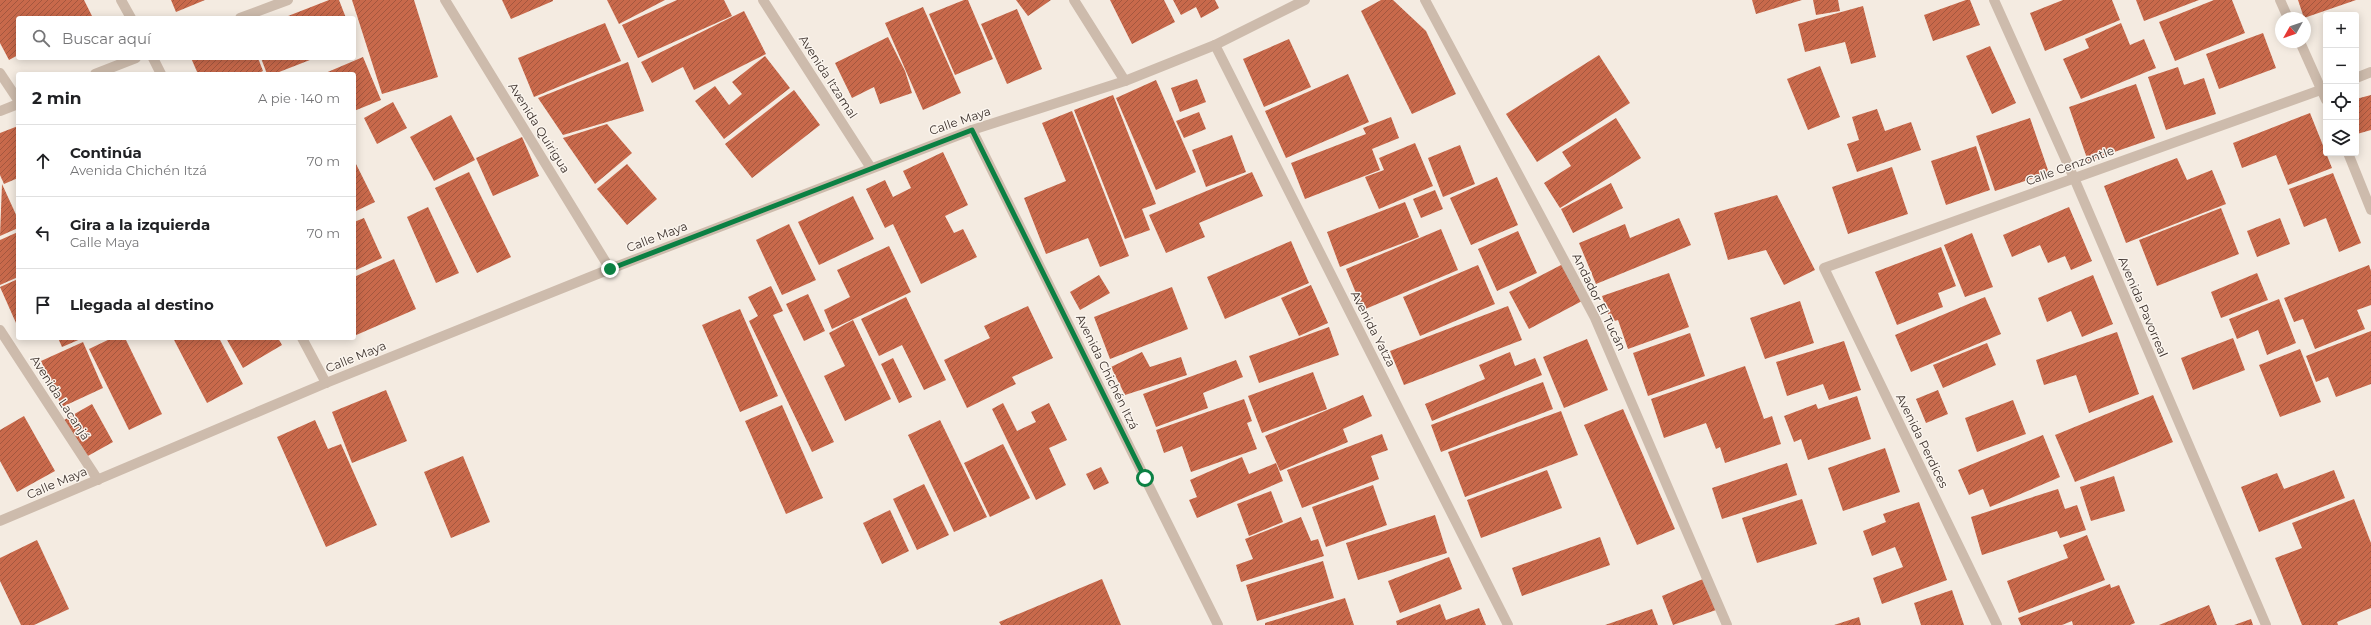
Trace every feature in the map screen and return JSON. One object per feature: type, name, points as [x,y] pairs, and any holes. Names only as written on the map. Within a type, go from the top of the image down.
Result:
[{"type":"street","points":[[121,0],[130,16]]},
{"type":"street","points":[[245,16],[288,0]]},
{"type":"street","name":"Avenida Quirigua","points":[[445,0],[610,269]]},
{"type":"street","name":"Avenida Itzamal","points":[[763,0],[871,168]]},
{"type":"street","points":[[1074,0],[1126,81]]},
{"type":"street","name":"Calle Maya","points":[[0,521],[326,383],[610,269],[972,130],[1126,81],[1215,45],[1305,0]]},
{"type":"street","name":"Andador El Tucán","points":[[1425,0],[1595,318],[1727,625]]},
{"type":"street","name":"Avenida Pavorreal","points":[[1994,0],[2074,178],[2266,625]]},
{"type":"street","points":[[2280,0],[2285,12]]},
{"type":"street","name":"Avenida Yatza","points":[[1215,45],[1508,625]]},
{"type":"street","points":[[2303,48],[2323,87]]},
{"type":"street","points":[[100,72],[131,60]]},
{"type":"street","points":[[153,60],[160,72]]},
{"type":"street","points":[[2359,77],[2371,72]]},
{"type":"street","points":[[0,73],[16,97]]},
{"type":"street","name":"Calle Cenzontle","points":[[1824,268],[2323,89]]},
{"type":"street","points":[[0,111],[16,105]]},
{"type":"street","name":"Avenida Chichén Itzá","points":[[972,130],[1218,625]]},
{"type":"street","points":[[2349,156],[2371,210]]},
{"type":"street","name":"Avenida Perdices","points":[[1824,268],[1997,625]]},
{"type":"street","name":"Avenida Lacanjá","points":[[0,330],[98,480]]},
{"type":"street","points":[[303,340],[326,383]]},
{"type":"building","points":[[0,0],[84,0],[92,16],[16,16],[16,56],[9,60],[0,43]]},
{"type":"building","points":[[171,0],[205,0],[176,12]]},
{"type":"building","points":[[329,0],[339,0],[345,16],[288,16]]},
{"type":"building","points":[[352,0],[414,0],[438,77],[382,94]]},
{"type":"building","points":[[502,0],[553,0],[553,1],[511,19]]},
{"type":"building","points":[[607,0],[665,0],[619,24]]},
{"type":"building","points":[[677,0],[724,0],[732,16],[638,58],[622,25]]},
{"type":"building","points":[[964,0],[968,0],[993,59],[955,75],[929,14]]},
{"type":"building","points":[[1016,0],[1051,0],[1028,16]]},
{"type":"building","points":[[1110,0],[1164,0],[1175,22],[1132,44]]},
{"type":"building","points":[[1173,0],[1215,0],[1219,8],[1201,18],[1196,7],[1181,15]]},
{"type":"building","points":[[1381,0],[1393,0],[1426,31],[1456,94],[1412,114],[1361,11]]},
{"type":"building","points":[[1752,0],[1802,0],[1756,14]]},
{"type":"building","points":[[1813,0],[1838,0],[1840,11],[1816,15]]},
{"type":"building","points":[[1966,0],[1970,0],[1980,25],[1933,41],[1924,15]]},
{"type":"building","points":[[2063,0],[2112,0],[2120,20],[2045,51],[2030,13]]},
{"type":"building","points":[[2136,0],[2199,0],[2144,21]]},
{"type":"building","points":[[2214,0],[2232,0],[2245,33],[2175,61],[2159,22]]},
{"type":"building","points":[[2298,0],[2356,0],[2311,16],[2311,12],[2302,12]]},
{"type":"building","points":[[1863,6],[1876,57],[1851,64],[1845,42],[1805,52],[1798,24]]},
{"type":"building","points":[[923,7],[961,93],[923,110],[885,23]]},
{"type":"building","points":[[1017,9],[1042,69],[1007,84],[981,24]]},
{"type":"building","points":[[744,11],[766,54],[694,90],[683,67],[652,83],[641,62]]},
{"type":"building","points":[[605,23],[621,61],[534,97],[518,58]]},
{"type":"building","points":[[2121,23],[2130,45],[2144,39],[2156,68],[2081,99],[2063,59],[2089,48],[2085,39]]},
{"type":"building","points":[[2263,33],[2276,68],[2219,89],[2206,54]]},
{"type":"building","points":[[888,37],[905,71],[912,93],[880,104],[874,87],[852,98],[835,63]]},
{"type":"building","points":[[1289,39],[1311,87],[1264,107],[1243,59]]},
{"type":"building","points":[[1990,46],[2016,103],[1992,114],[1966,56]]},
{"type":"building","points":[[1599,55],[1630,103],[1537,162],[1506,114]]},
{"type":"building","points":[[765,56],[790,88],[724,139],[695,101],[715,86],[729,105],[742,94],[732,82]]},
{"type":"building","points":[[363,57],[381,100],[356,110],[356,72],[328,72]]},
{"type":"building","points":[[192,60],[259,60],[263,71],[261,72],[197,72]]},
{"type":"building","points":[[262,60],[310,60],[279,72],[266,72]]},
{"type":"building","points":[[628,62],[644,111],[563,135],[538,98]]},
{"type":"building","points":[[1820,66],[1840,117],[1808,130],[1787,79]]},
{"type":"building","points":[[2178,67],[2184,85],[2204,78],[2216,114],[2166,130],[2148,77]]},
{"type":"building","points":[[1348,74],[1369,122],[1286,158],[1265,111]]},
{"type":"building","points":[[1197,79],[1206,102],[1180,112],[1171,88]]},
{"type":"building","points":[[1156,80],[1196,172],[1156,190],[1116,98]]},
{"type":"building","points":[[2136,84],[2155,138],[2088,161],[2069,107]]},
{"type":"building","points":[[794,90],[820,125],[752,178],[725,144]]},
{"type":"building","points":[[1113,95],[1156,204],[1142,209],[1150,230],[1125,239],[1074,110]]},
{"type":"building","points":[[2371,95],[2371,130],[2359,133],[2359,120],[2359,98]]},
{"type":"building","points":[[393,102],[407,128],[377,144],[364,118]]},
{"type":"building","points":[[1877,109],[1885,131],[1911,122],[1921,150],[1857,172],[1847,144],[1859,140],[1852,117]]},
{"type":"building","points":[[1072,111],[1129,256],[1100,267],[1088,238],[1046,254],[1024,198],[1066,181],[1042,123]]},
{"type":"building","points":[[1199,112],[1206,129],[1184,138],[1176,121]]},
{"type":"building","points":[[2310,113],[2323,146],[2323,156],[2327,156],[2332,168],[2288,185],[2276,155],[2242,168],[2233,143]]},
{"type":"building","points":[[451,115],[475,160],[434,181],[410,137]]},
{"type":"building","points":[[1391,117],[1399,138],[1372,149],[1380,170],[1305,199],[1291,163],[1366,134],[1363,128]]},
{"type":"building","points":[[1616,118],[1641,158],[1560,208],[1544,183],[1571,166],[1562,152]]},
{"type":"building","points":[[2030,118],[2049,173],[1995,191],[1976,136]]},
{"type":"building","points":[[607,124],[632,153],[595,184],[563,138]]},
{"type":"building","points":[[16,127],[16,179],[4,184],[0,175],[0,133]]},
{"type":"building","points":[[1232,135],[1246,172],[1206,187],[1192,150]]},
{"type":"building","points":[[522,137],[539,176],[493,196],[476,158]]},
{"type":"building","points":[[1415,143],[1433,186],[1379,209],[1365,177],[1384,170],[1379,158]]},
{"type":"building","points":[[1460,145],[1475,184],[1443,197],[1428,158]]},
{"type":"building","points":[[1976,146],[1990,190],[1946,205],[1931,161]]},
{"type":"building","points":[[943,152],[968,205],[945,216],[954,233],[963,229],[977,257],[921,284],[893,224],[885,228],[866,189],[885,180],[893,197],[911,188],[903,171]]},
{"type":"building","points":[[2177,158],[2187,180],[2212,170],[2226,204],[2126,243],[2104,186]]},
{"type":"building","points":[[356,164],[375,202],[356,211]]},
{"type":"building","points":[[627,164],[657,199],[627,225],[597,189]]},
{"type":"building","points":[[1892,167],[1908,214],[1848,234],[1832,187]]},
{"type":"building","points":[[469,172],[511,257],[477,273],[435,188]]},
{"type":"building","points":[[1252,172],[1263,196],[1199,223],[1205,237],[1166,253],[1149,215]]},
{"type":"building","points":[[2333,173],[2361,243],[2339,252],[2326,218],[2304,227],[2289,189]]},
{"type":"building","points":[[1497,177],[1518,225],[1471,245],[1450,198]]},
{"type":"building","points":[[1611,183],[1623,208],[1573,233],[1561,209]]},
{"type":"building","points":[[2,184],[16,215],[16,229],[0,236]]},
{"type":"building","points":[[1435,190],[1443,209],[1421,218],[1413,199]]},
{"type":"building","points":[[1777,195],[1815,270],[1784,285],[1766,250],[1728,260],[1714,213]]},
{"type":"building","points":[[853,196],[874,239],[819,265],[798,222]]},
{"type":"building","points":[[1405,202],[1419,237],[1340,267],[1327,232]]},
{"type":"building","points":[[428,207],[459,273],[436,283],[407,217]]},
{"type":"building","points":[[2069,207],[2092,261],[2071,270],[2065,256],[2048,263],[2040,245],[2012,257],[2003,235]]},
{"type":"building","points":[[2221,208],[2239,254],[2157,286],[2139,240]]},
{"type":"building","points":[[364,218],[382,258],[356,270],[356,221]]},
{"type":"building","points":[[1679,218],[1691,245],[1596,284],[1579,243],[1625,224],[1630,238]]},
{"type":"building","points":[[2280,218],[2290,244],[2257,257],[2247,231]]},
{"type":"building","points":[[789,224],[816,280],[782,295],[756,240]]},
{"type":"building","points":[[1441,229],[1458,270],[1363,310],[1346,269]]},
{"type":"building","points":[[1518,231],[1537,273],[1497,291],[1478,249]]},
{"type":"building","points":[[16,233],[16,278],[0,285],[0,240]]},
{"type":"building","points":[[1972,233],[1993,287],[1965,297],[1944,245]]},
{"type":"building","points":[[1291,241],[1309,283],[1225,319],[1207,277]]},
{"type":"building","points":[[889,246],[911,292],[832,329],[824,310],[850,297],[837,270]]},
{"type":"building","points":[[1941,247],[1956,286],[1938,293],[1943,307],[1897,325],[1875,272]]},
{"type":"building","points":[[394,259],[416,309],[356,335],[356,276]]},
{"type":"building","points":[[1563,264],[1582,301],[1529,329],[1509,292]]},
{"type":"building","points":[[1478,265],[1495,304],[1420,336],[1403,297]]},
{"type":"building","points":[[2369,265],[2371,271],[2371,305],[2357,310],[2365,329],[2315,349],[2303,319],[2294,322],[2284,298]]},
{"type":"building","points":[[1669,273],[1689,327],[1628,349],[1618,320],[1611,322],[1602,296]]},
{"type":"building","points":[[2257,273],[2268,300],[2221,318],[2211,292]]},
{"type":"building","points":[[1099,275],[1110,293],[1080,310],[1070,292]]},
{"type":"building","points":[[2093,275],[2113,324],[2082,337],[2071,311],[2047,322],[2038,298]]},
{"type":"building","points":[[16,280],[16,323],[0,287]]},
{"type":"building","points":[[1311,285],[1328,323],[1299,336],[1281,298]]},
{"type":"building","points":[[771,286],[783,311],[773,315],[834,442],[812,452],[749,321],[758,316],[748,297]]},
{"type":"building","points":[[1172,287],[1188,329],[1110,359],[1094,317]]},
{"type":"building","points":[[808,294],[825,331],[804,341],[786,304]]},
{"type":"building","points":[[906,297],[946,380],[924,390],[902,345],[879,356],[861,319]]},
{"type":"building","points":[[1985,297],[2001,334],[1911,372],[1895,335]]},
{"type":"building","points":[[2279,299],[2296,343],[2267,355],[2258,330],[2237,339],[2229,319]]},
{"type":"building","points":[[1800,301],[1814,343],[1765,359],[1750,318]]},
{"type":"building","points":[[1028,306],[1053,358],[1012,377],[1016,384],[967,408],[944,360],[990,338],[984,326]]},
{"type":"building","points":[[1508,306],[1522,340],[1404,385],[1390,351]]},
{"type":"building","points":[[740,309],[778,396],[740,412],[702,325]]},
{"type":"building","points":[[853,320],[891,399],[845,421],[824,376],[845,366],[829,333]]},
{"type":"building","points":[[1329,327],[1339,355],[1259,383],[1249,356]]},
{"type":"building","points":[[2371,331],[2371,384],[2336,397],[2328,377],[2316,382],[2306,356]]},
{"type":"building","points":[[2117,332],[2139,394],[2089,413],[2076,375],[2044,385],[2036,360]]},
{"type":"building","points":[[1690,333],[1705,376],[1648,396],[1633,353]]},
{"type":"building","points":[[2233,338],[2245,370],[2193,390],[2181,358]]},
{"type":"building","points":[[1587,339],[1608,390],[1564,408],[1543,357]]},
{"type":"building","points":[[59,340],[78,340],[62,347]]},
{"type":"building","points":[[108,340],[126,340],[162,414],[129,430],[89,349]]},
{"type":"building","points":[[174,340],[220,340],[243,384],[207,403]]},
{"type":"building","points":[[227,340],[279,340],[282,345],[243,368]]},
{"type":"building","points":[[1844,341],[1861,390],[1829,400],[1823,384],[1787,396],[1776,362]]},
{"type":"building","points":[[83,342],[103,388],[62,407],[41,361]]},
{"type":"building","points":[[1987,343],[1996,365],[1943,388],[1933,365]]},
{"type":"building","points":[[2300,349],[2321,402],[2280,417],[2259,365]]},
{"type":"building","points":[[1142,352],[1150,367],[1181,357],[1187,375],[1125,395],[1111,367]]},
{"type":"building","points":[[1510,352],[1515,366],[1535,358],[1542,375],[1432,421],[1425,404],[1485,379],[1479,365]]},
{"type":"building","points":[[893,358],[912,397],[899,403],[881,364]]},
{"type":"building","points":[[1236,360],[1243,377],[1203,393],[1208,408],[1156,427],[1143,394]]},
{"type":"building","points":[[1745,366],[1764,419],[1772,416],[1781,444],[1725,463],[1720,447],[1716,449],[1706,423],[1664,438],[1651,399]]},
{"type":"building","points":[[1313,372],[1327,409],[1262,433],[1248,396]]},
{"type":"building","points":[[1543,382],[1553,409],[1441,452],[1431,425]]},
{"type":"building","points":[[386,390],[407,441],[352,463],[332,412]]},
{"type":"building","points":[[1938,390],[1948,414],[1926,423],[1916,399]]},
{"type":"building","points":[[1363,395],[1372,416],[1343,429],[1348,442],[1280,471],[1265,436]]},
{"type":"building","points":[[2153,395],[2173,442],[2075,482],[2055,435]]},
{"type":"building","points":[[1857,396],[1871,439],[1808,460],[1801,439],[1794,442],[1784,416],[1816,404],[1818,409]]},
{"type":"building","points":[[1244,399],[1252,421],[1247,423],[1257,449],[1191,472],[1182,446],[1164,453],[1156,430]]},
{"type":"building","points":[[2013,400],[2026,434],[1977,452],[1965,418]]},
{"type":"building","points":[[1003,403],[1017,431],[1036,422],[1031,412],[1049,403],[1067,440],[1049,448],[1066,485],[1036,500],[992,409]]},
{"type":"building","points":[[92,404],[113,442],[86,457],[64,420]]},
{"type":"building","points":[[782,405],[823,498],[786,514],[745,421]]},
{"type":"building","points":[[1623,409],[1675,529],[1637,545],[1584,425]]},
{"type":"building","points":[[1561,411],[1578,455],[1465,497],[1448,452]]},
{"type":"building","points":[[24,416],[55,471],[17,492],[0,461],[0,430]]},
{"type":"building","points":[[315,420],[328,449],[341,444],[377,525],[326,547],[277,437]]},
{"type":"building","points":[[940,420],[987,517],[954,532],[908,435]]},
{"type":"building","points":[[1382,434],[1388,450],[1371,456],[1379,479],[1302,508],[1287,470]]},
{"type":"building","points":[[2043,435],[2060,477],[1990,507],[1983,489],[1969,495],[1958,470]]},
{"type":"building","points":[[1003,444],[1030,498],[990,517],[964,463]]},
{"type":"building","points":[[1885,448],[1900,492],[1843,511],[1828,468]]},
{"type":"building","points":[[463,456],[490,522],[451,538],[424,472]]},
{"type":"building","points":[[1242,457],[1249,474],[1276,463],[1283,481],[1197,518],[1189,500],[1197,497],[1190,480]]},
{"type":"building","points":[[1787,463],[1797,495],[1722,519],[1712,488]]},
{"type":"building","points":[[1101,467],[1109,483],[1094,490],[1086,474]]},
{"type":"building","points":[[1547,470],[1562,508],[1481,538],[1467,500]]},
{"type":"building","points":[[2334,470],[2345,498],[2259,532],[2241,487],[2277,473],[2284,489]]},
{"type":"building","points":[[2114,476],[2125,511],[2091,521],[2080,487]]},
{"type":"building","points":[[924,484],[949,535],[917,550],[893,499]]},
{"type":"building","points":[[1373,485],[1387,525],[1326,547],[1312,507]]},
{"type":"building","points":[[2058,489],[2065,509],[2077,505],[2086,530],[2060,538],[2057,531],[1982,555],[1971,517]]},
{"type":"building","points":[[1271,491],[1283,522],[1249,536],[1237,504]]},
{"type":"building","points":[[1802,499],[1817,544],[1757,563],[1742,518]]},
{"type":"building","points":[[2354,499],[2371,543],[2371,608],[2337,622],[2338,625],[2302,625],[2275,558],[2302,548],[2292,523]]},
{"type":"building","points":[[1919,502],[1947,580],[1882,604],[1873,578],[1903,567],[1895,547],[1872,556],[1863,531],[1886,522],[1883,514]]},
{"type":"building","points":[[890,510],[909,551],[882,564],[863,523]]},
{"type":"building","points":[[1435,515],[1447,553],[1358,580],[1346,543]]},
{"type":"building","points":[[1301,517],[1311,541],[1318,539],[1324,556],[1241,582],[1236,565],[1253,559],[1245,539]]},
{"type":"building","points":[[2087,535],[2105,580],[2019,613],[2007,581],[2068,558],[2063,545]]},
{"type":"building","points":[[1600,537],[1610,565],[1522,596],[1512,568]]},
{"type":"building","points":[[37,540],[69,609],[34,625],[21,625],[0,581],[0,558]]},
{"type":"building","points":[[1449,557],[1462,589],[1400,613],[1388,581]]},
{"type":"building","points":[[1323,561],[1334,598],[1257,621],[1246,585]]},
{"type":"building","points":[[1102,579],[1121,625],[1001,625],[999,622]]},
{"type":"building","points":[[1703,579],[1716,610],[1673,625],[1662,596]]},
{"type":"building","points":[[2110,584],[2111,588],[2119,585],[2135,623],[2130,625],[2073,625],[2072,621],[2062,625],[2021,625],[2018,618]]},
{"type":"building","points":[[1952,590],[1964,625],[1921,625],[1914,603]]},
{"type":"building","points":[[1345,598],[1354,625],[1265,625],[1265,623]]},
{"type":"building","points":[[1440,604],[1446,620],[1479,608],[1486,625],[1397,625],[1396,621]]},
{"type":"building","points":[[2209,605],[2217,625],[2159,625]]},
{"type":"building","points":[[1652,609],[1658,625],[1605,625]]},
{"type":"building","points":[[1859,617],[1861,625],[1834,625]]},
{"type":"building","points":[[2251,619],[2253,625],[2234,625]]},
{"type":"route","points":[[610,269],[972,130],[1145,478]]}]
